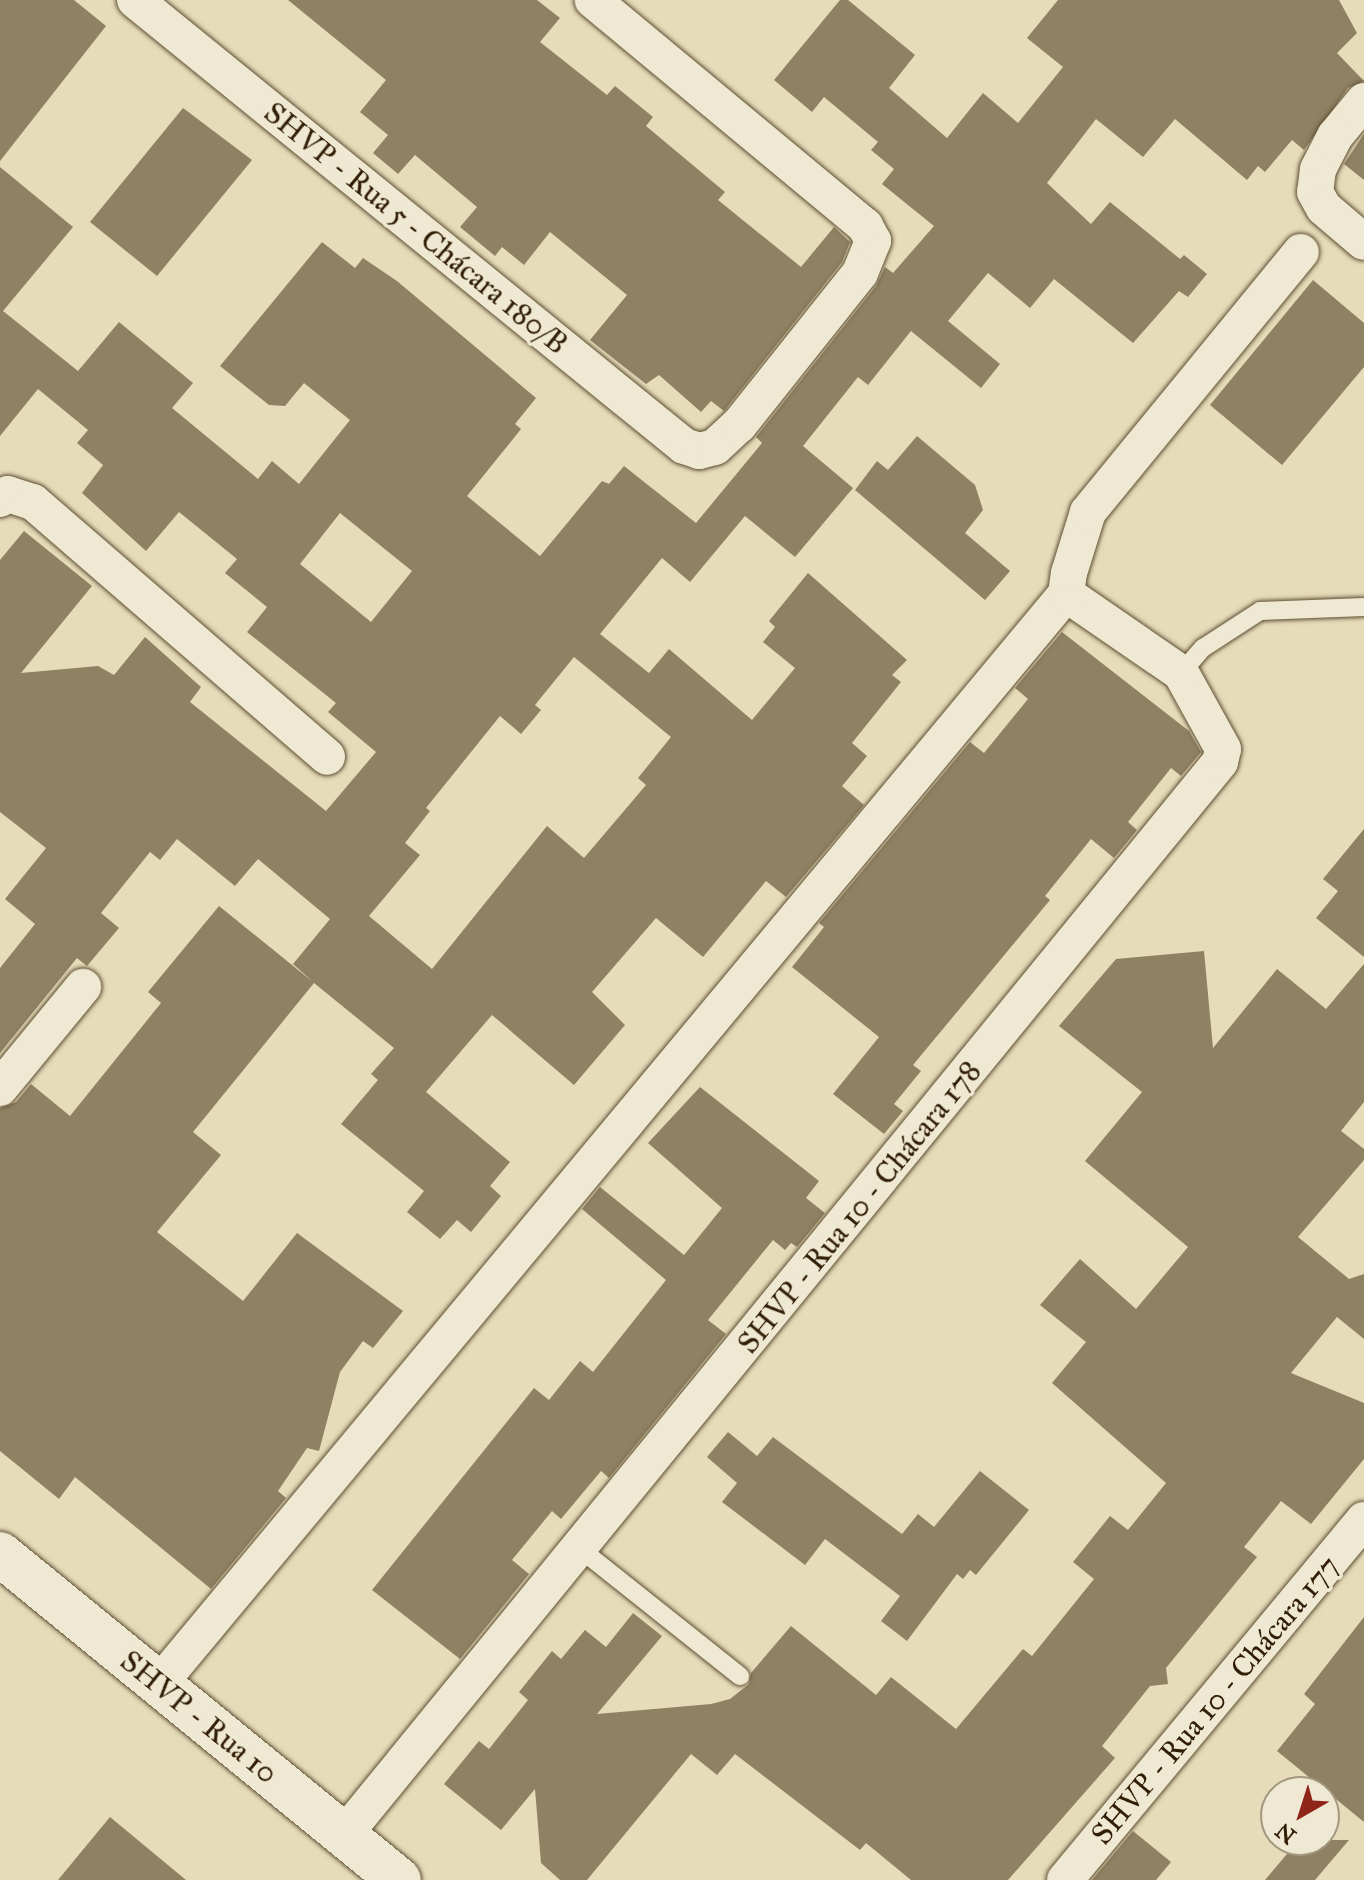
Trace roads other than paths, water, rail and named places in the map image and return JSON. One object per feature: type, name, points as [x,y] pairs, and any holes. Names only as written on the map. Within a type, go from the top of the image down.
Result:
[{"type":"street","name":"SHVP - Rua 5 - Chácara 180/B","points":[[135,0],[684,446],[699,451],[715,447],[739,425],[860,273],[873,241],[865,226],[593,0]]},
{"type":"street","points":[[1364,101],[1335,136],[1318,169],[1315,192],[1324,208],[1364,242]]},
{"type":"street","points":[[159,1684],[1066,594],[1088,512],[1301,252]]},
{"type":"street","points":[[0,499],[20,495],[33,502],[327,757]]},
{"type":"street","name":"SHVP - Rua 10 - Chácara 178","points":[[344,1835],[1205,785],[1223,749],[1181,673],[1066,594]]},
{"type":"street","points":[[0,1088],[83,987]]},
{"type":"street","name":"SHVP - Rua 10 - Chácara 177","points":[[1065,1880],[1364,1520]]},
{"type":"street","name":"SHVP - Rua 10","points":[[0,1554],[399,1880]]},
{"type":"lane","points":[[1181,673],[1203,648],[1260,611],[1364,607]]},
{"type":"lane","points":[[579,1548],[740,1676]]}]
